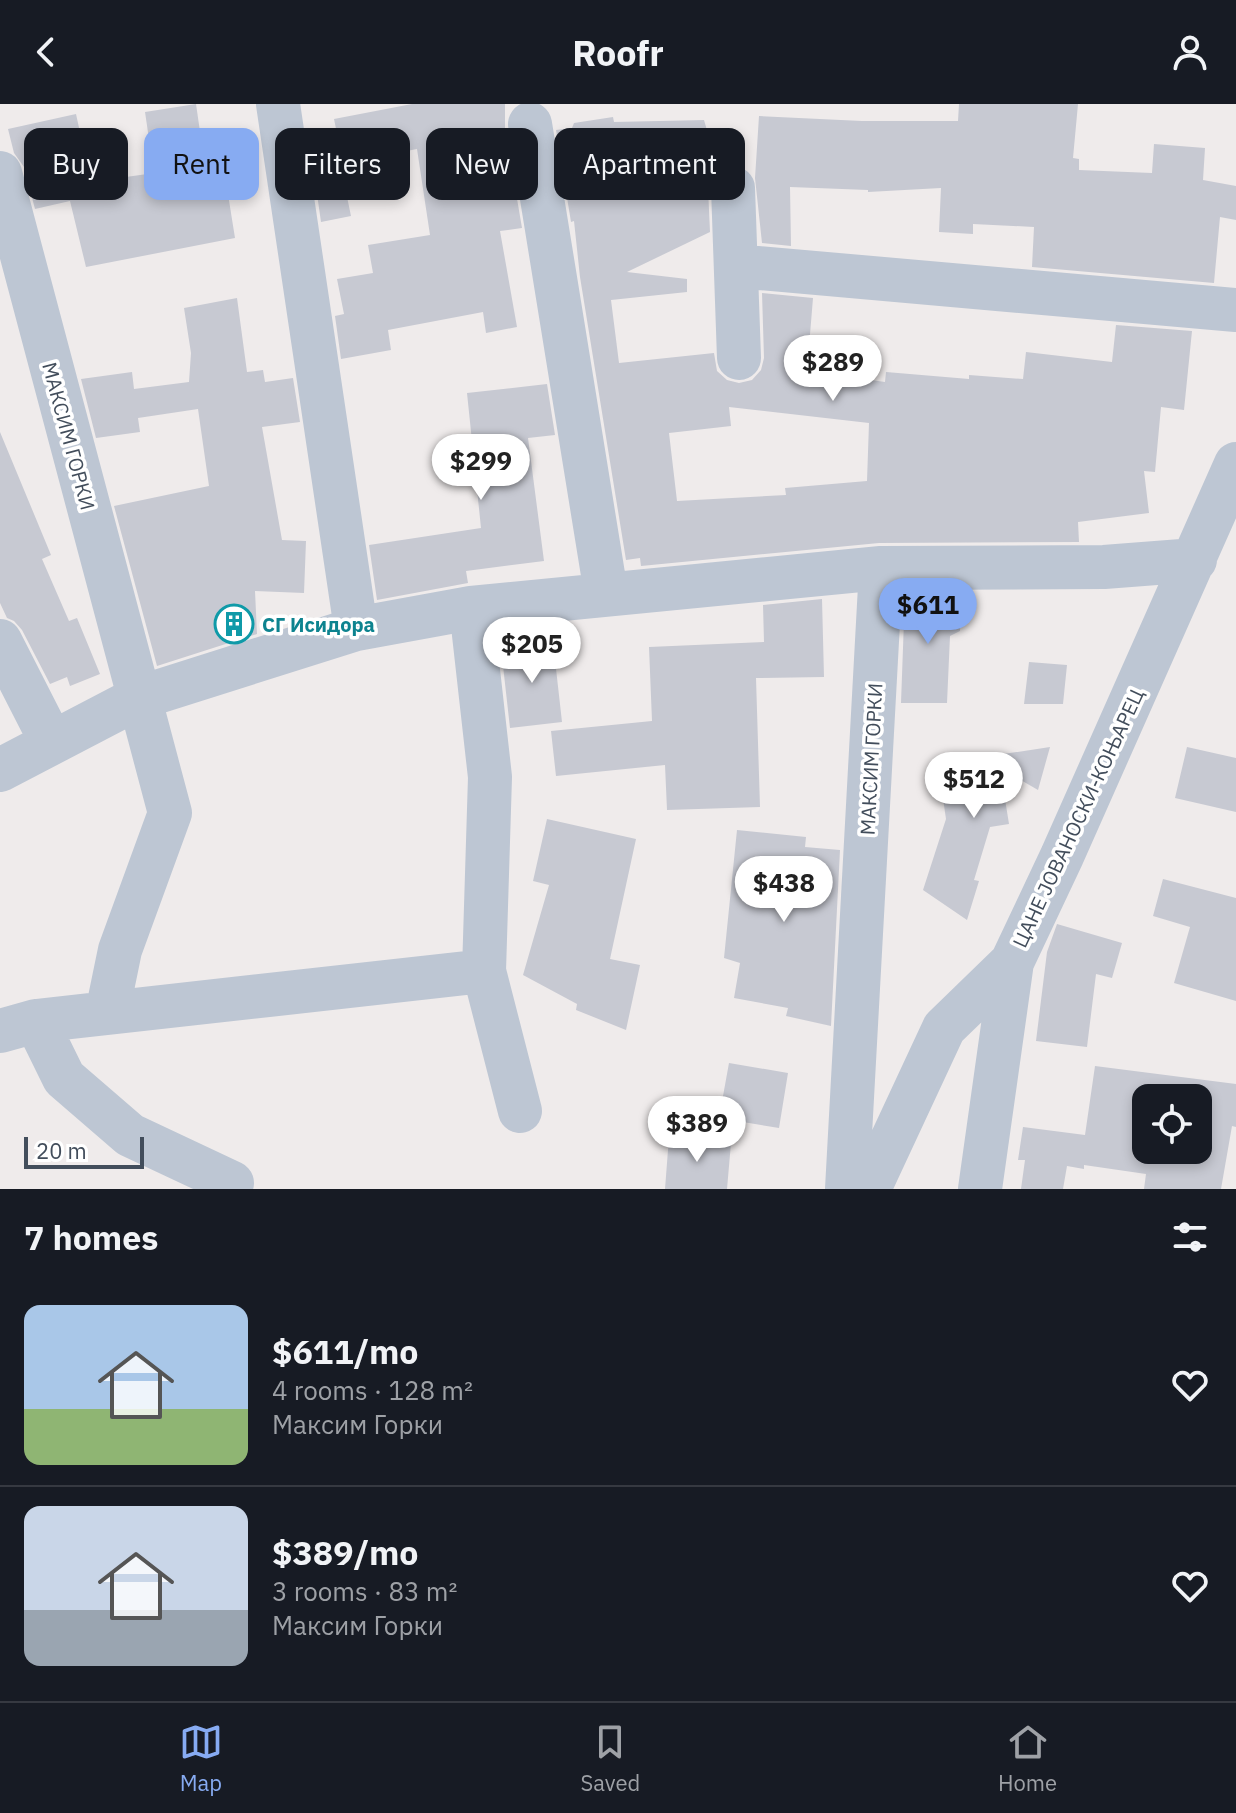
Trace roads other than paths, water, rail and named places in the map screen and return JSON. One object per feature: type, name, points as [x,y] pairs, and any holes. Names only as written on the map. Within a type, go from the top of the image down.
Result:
[{"type":"street","points":[[278,104],[356,629]]},
{"type":"street","points":[[530,124],[606,593]]},
{"type":"street","name":"МАКСИМ ГОРКИ","points":[[0,173],[170,813],[120,950],[107,1013]]},
{"type":"street","points":[[733,200],[739,358]]},
{"type":"street","points":[[736,266],[1236,310]]},
{"type":"street","name":"ЦАНЕ ЈОВАНОСКИ-КОЊАРЕЦ","points":[[980,1189],[1012,962],[1236,464]]},
{"type":"street","points":[[0,770],[138,698],[356,629],[471,608],[881,568],[1104,567],[1195,560]]},
{"type":"street","name":"МАКСИМ ГОРКИ","points":[[847,1189],[881,568]]},
{"type":"street","points":[[471,608],[490,777],[484,971],[520,1111]]},
{"type":"street","points":[[0,641],[52,743]]},
{"type":"street","points":[[869,1189],[944,1028],[1012,962]]},
{"type":"street","points":[[18,1026],[107,1013],[484,971]]},
{"type":"street","points":[[18,1026],[64,1078],[130,1135],[232,1183]]},
{"type":"place","name":"СГ Исидора","points":[[234,624]]}]
